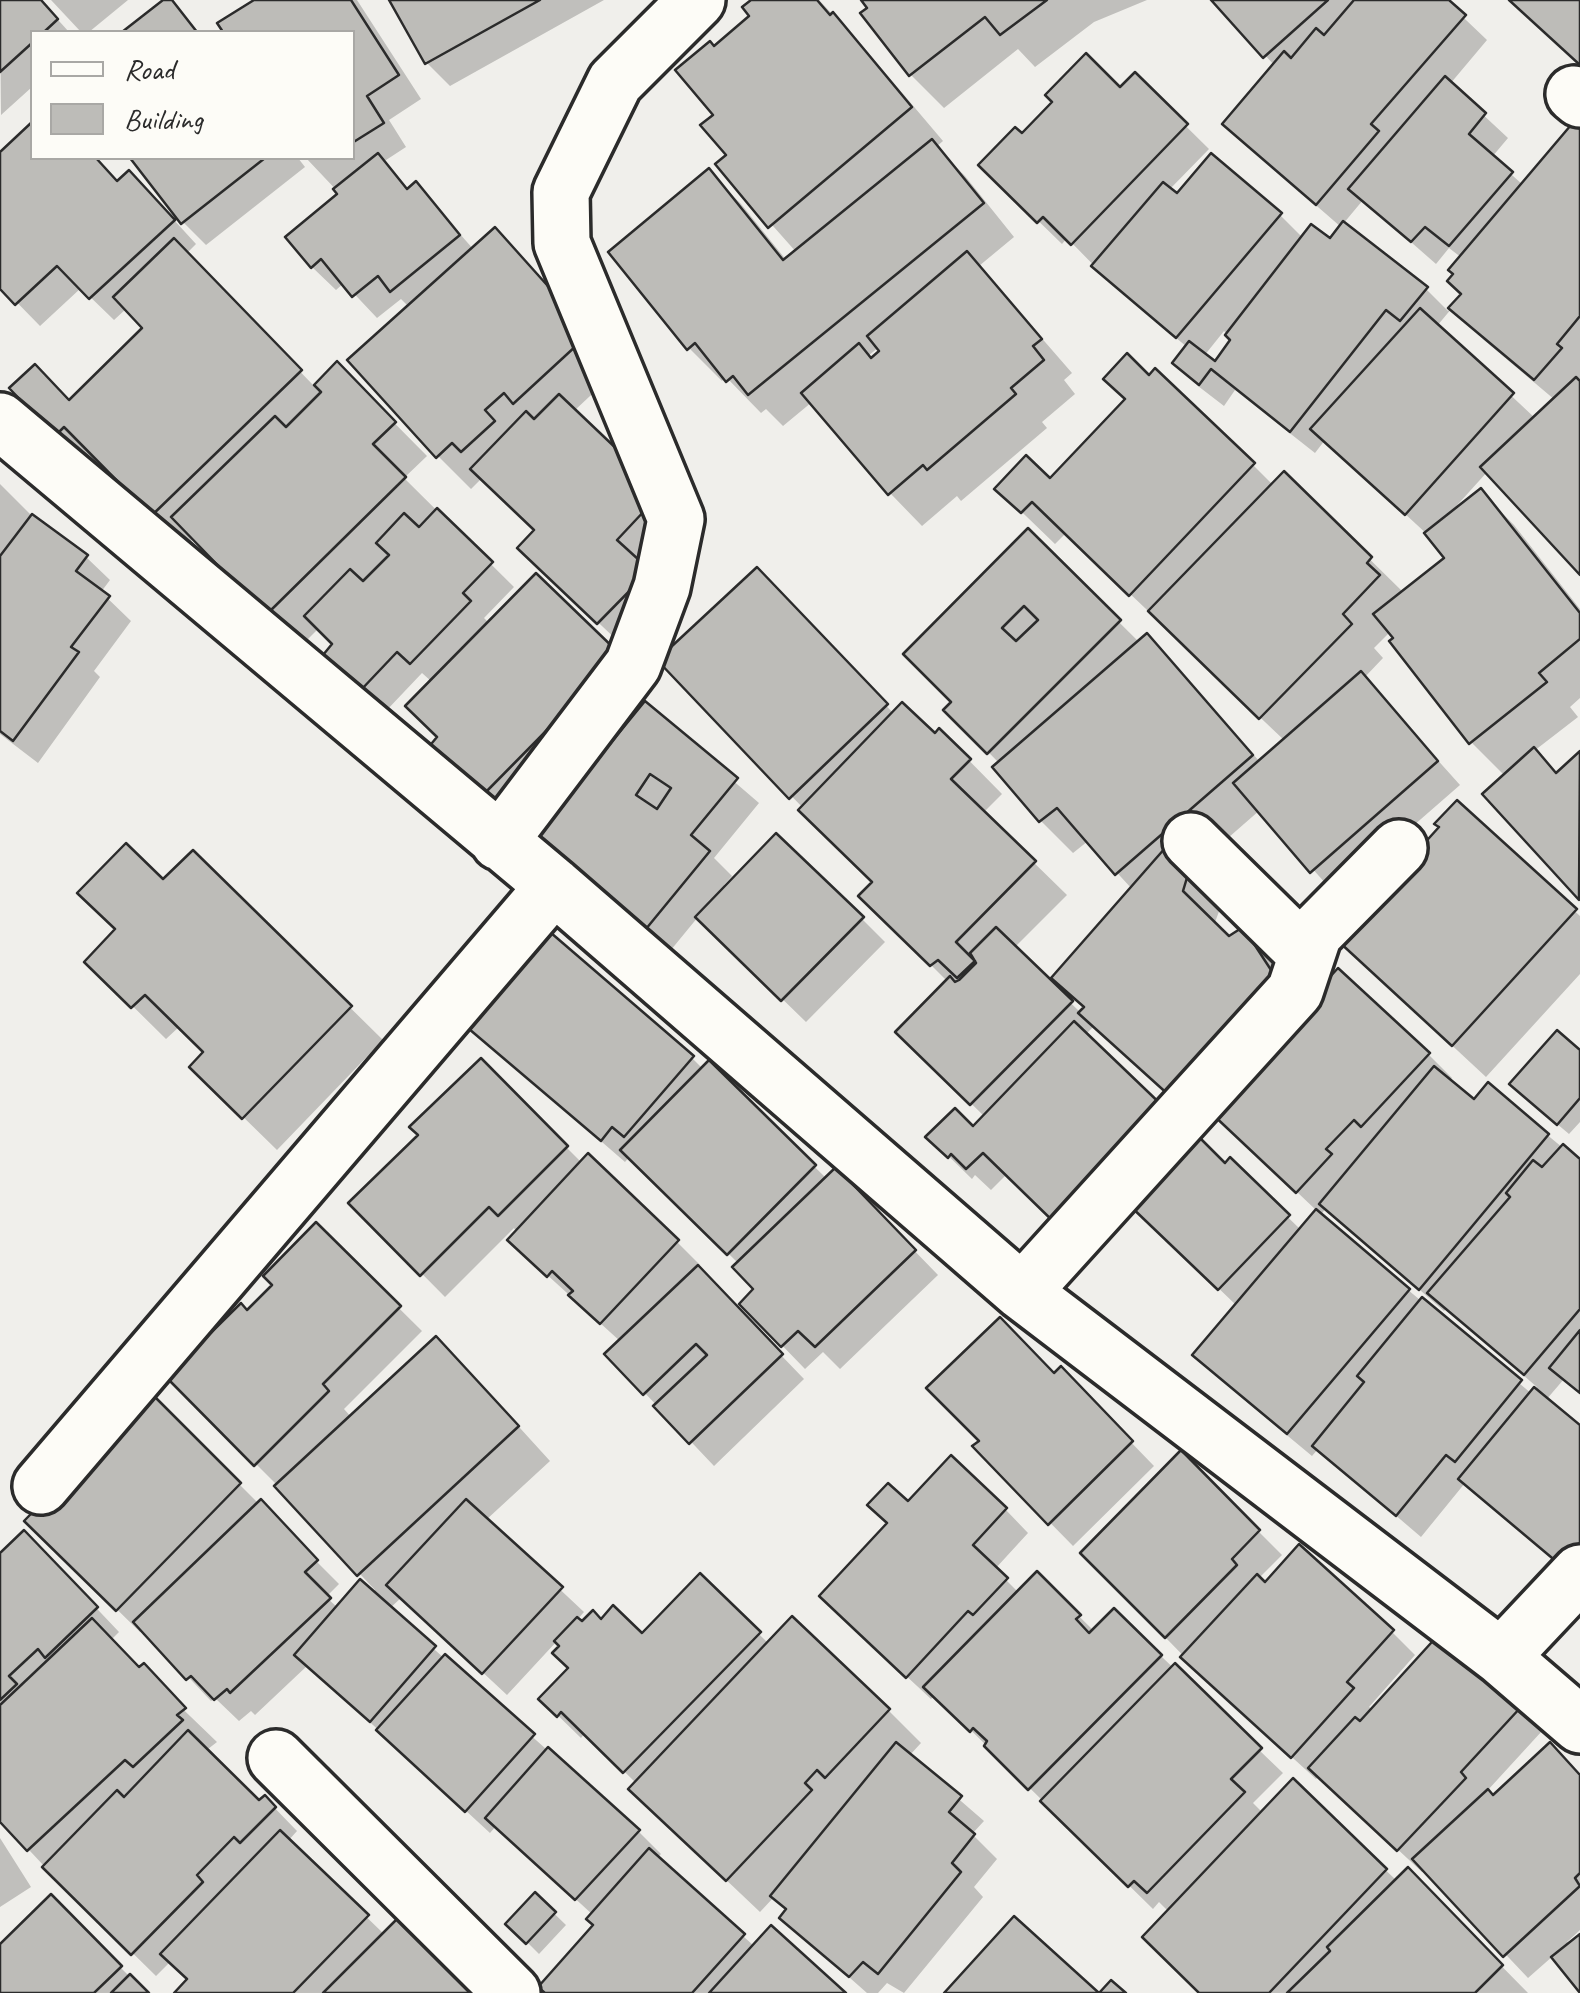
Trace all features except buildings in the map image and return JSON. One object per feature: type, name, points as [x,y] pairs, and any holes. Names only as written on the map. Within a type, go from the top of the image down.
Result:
[{"type":"street","points":[[499,842],[633,665],[662,587],[676,519],[562,243],[561,192],[615,82],[697,0]]},
{"type":"street","points":[[0,421],[554,886],[1022,1292],[1501,1658],[1580,1725]]},
{"type":"street","points":[[1192,841],[1305,954]]},
{"type":"street","points":[[1022,1292],[1295,991],[1314,934],[1398,848]]},
{"type":"street","points":[[41,1486],[554,886]]},
{"type":"street","points":[[1501,1658],[1580,1573]]},
{"type":"street","points":[[276,1758],[512,1993]]}]
